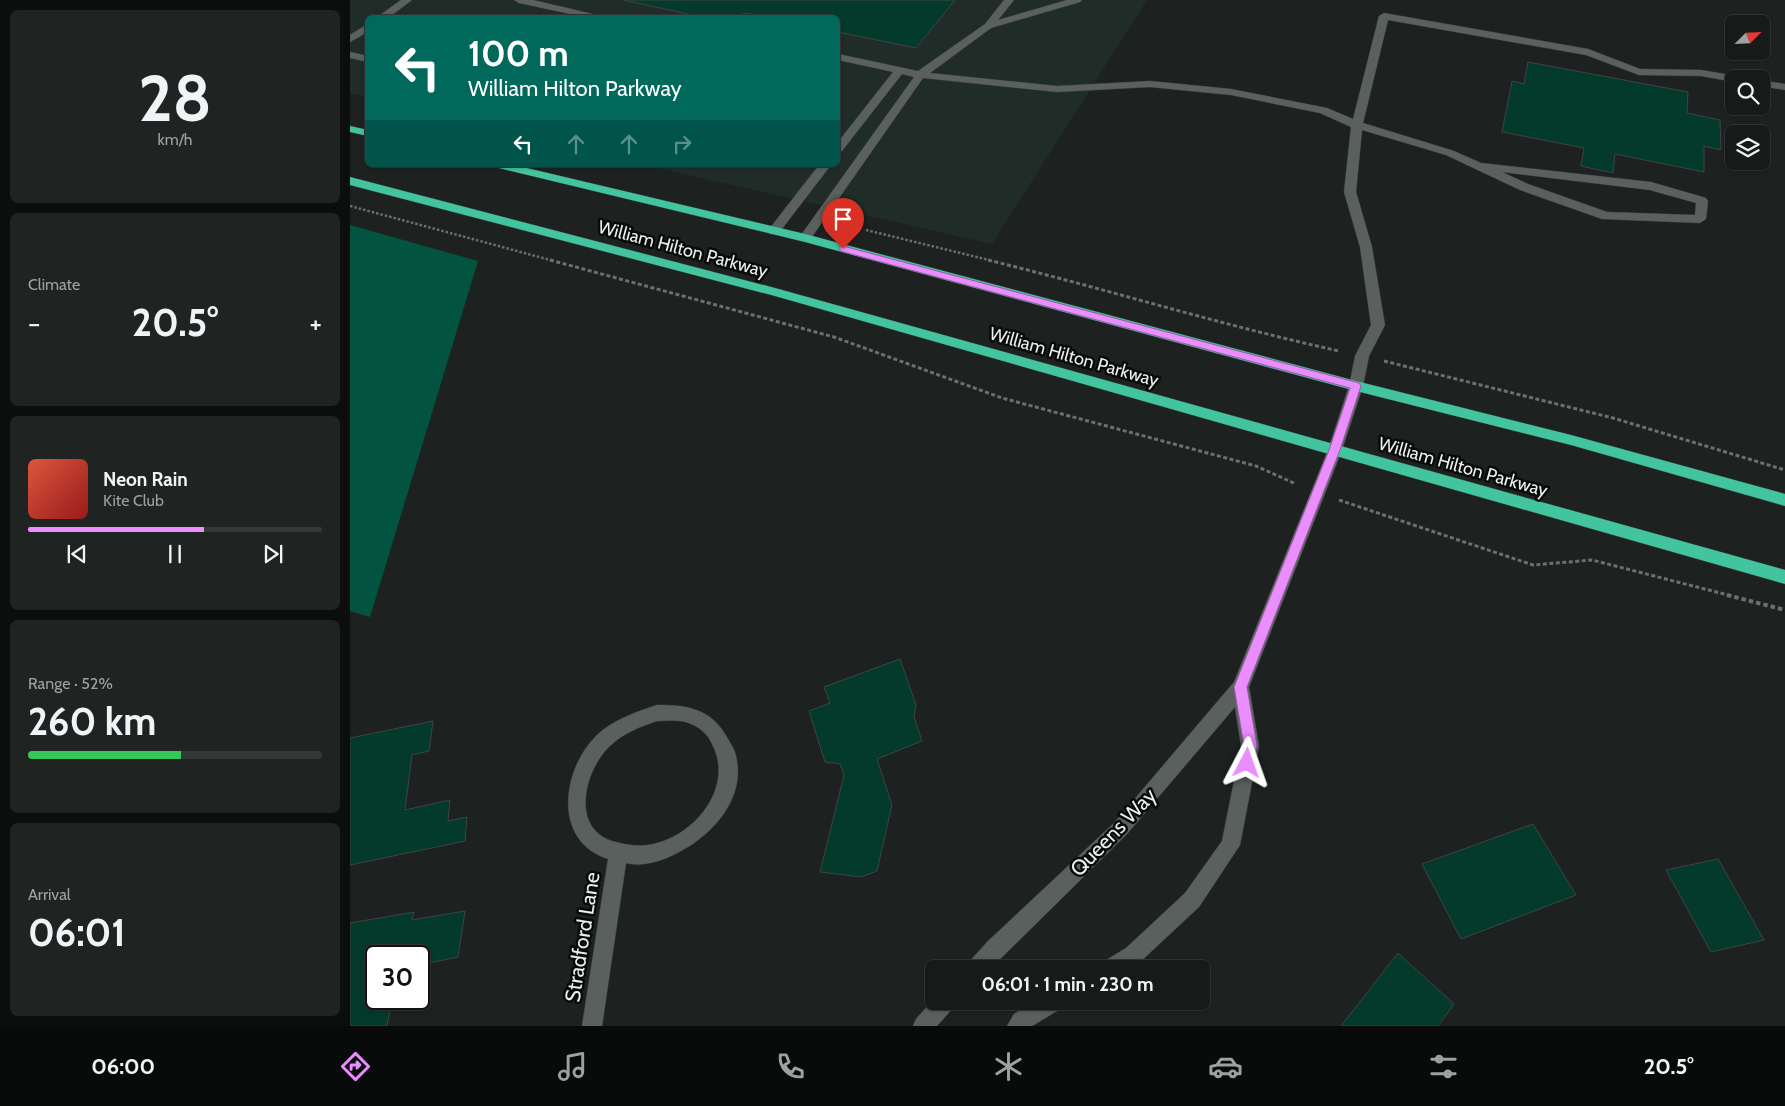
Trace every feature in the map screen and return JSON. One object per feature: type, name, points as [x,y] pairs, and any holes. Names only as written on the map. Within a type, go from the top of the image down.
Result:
[{"type":"highway","points":[[350,129],[365,132]]},
{"type":"highway","name":"William Hilton Parkway","points":[[508,167],[805,238],[1356,386],[1571,440],[1785,500]]},
{"type":"highway","name":"William Hilton Parkway","points":[[350,181],[775,292],[1785,577]]},
{"type":"street","points":[[385,15],[407,0]]},
{"type":"street","points":[[519,0],[591,15]]},
{"type":"street","points":[[805,238],[820,220],[920,75],[988,26],[1009,0]]},
{"type":"street","points":[[988,26],[1077,0]]},
{"type":"street","name":"Queens Way","points":[[984,960],[1121,828],[1180,761],[1241,687],[1335,450],[1356,386],[1362,356],[1378,325],[1366,247],[1350,192],[1357,126],[1384,16],[1588,52],[1639,72],[1701,73],[1725,77]]},
{"type":"street","points":[[350,39],[365,29]]},
{"type":"street","points":[[350,55],[365,58]]},
{"type":"street","points":[[840,59],[920,75],[1057,89],[1150,84],[1232,92],[1324,110],[1357,126],[1450,153],[1478,166],[1524,187],[1606,216],[1700,219],[1702,201],[1651,186],[1478,166]]},
{"type":"street","points":[[840,145],[899,70]]},
{"type":"street","points":[[1770,84],[1785,87]]},
{"type":"street","points":[[774,231],[823,167]]},
{"type":"street","points":[[1125,960],[1133,955],[1192,900],[1231,845],[1250,746],[1241,687]]},
{"type":"street","name":"Stradford Lane","points":[[656,713],[685,714],[708,724],[724,743],[730,769],[724,797],[706,824],[680,844],[649,856],[618,855],[594,844],[578,822],[575,794],[584,766],[602,741],[628,723],[656,713]]},
{"type":"street","name":"Stradford Lane","points":[[592,1026],[618,855]]},
{"type":"street","points":[[923,1026],[938,1010]]},
{"type":"street","points":[[1016,1026],[1040,1010]]},
{"type":"path","points":[[350,206],[834,337],[1002,398],[1256,466],[1318,493],[1533,565],[1592,560],[1785,610]]},
{"type":"path","points":[[820,220],[970,254],[1294,341],[1438,372],[1613,418],[1785,470]]},
{"type":"shaded area","points":[[350,0],[1147,0],[992,244],[653,167],[840,167],[840,15],[365,15],[365,97],[350,93]]},
{"type":"green space","points":[[350,225],[478,261],[370,617],[350,611]]},
{"type":"building","points":[[623,0],[955,0],[916,48],[840,32],[840,15],[755,15],[746,13],[739,15],[693,15]]},
{"type":"building","points":[[1528,62],[1688,92],[1687,113],[1720,120],[1721,150],[1704,146],[1704,172],[1615,154],[1613,173],[1581,166],[1584,148],[1502,132],[1512,81],[1524,84]]},
{"type":"building","points":[[900,659],[916,705],[914,717],[922,741],[877,759],[892,805],[877,871],[861,877],[820,872],[844,775],[840,764],[825,762],[809,711],[830,703],[824,687]]},
{"type":"building","points":[[433,721],[429,751],[412,755],[405,810],[450,800],[448,821],[467,817],[465,841],[350,865],[350,738]]},
{"type":"building","points":[[1533,824],[1576,895],[1461,939],[1422,864]]},
{"type":"building","points":[[1718,859],[1764,940],[1711,952],[1666,870]]},
{"type":"building","points":[[465,911],[458,957],[430,963],[430,945],[365,945],[365,1010],[390,1010],[387,1026],[350,1026],[350,923],[414,912],[412,920]]},
{"type":"building","points":[[1398,953],[1454,1004],[1438,1026],[1341,1026]]},
{"type":"route","points":[[843,249],[1356,386],[1335,450],[1241,687],[1250,746],[1247,763]]}]
